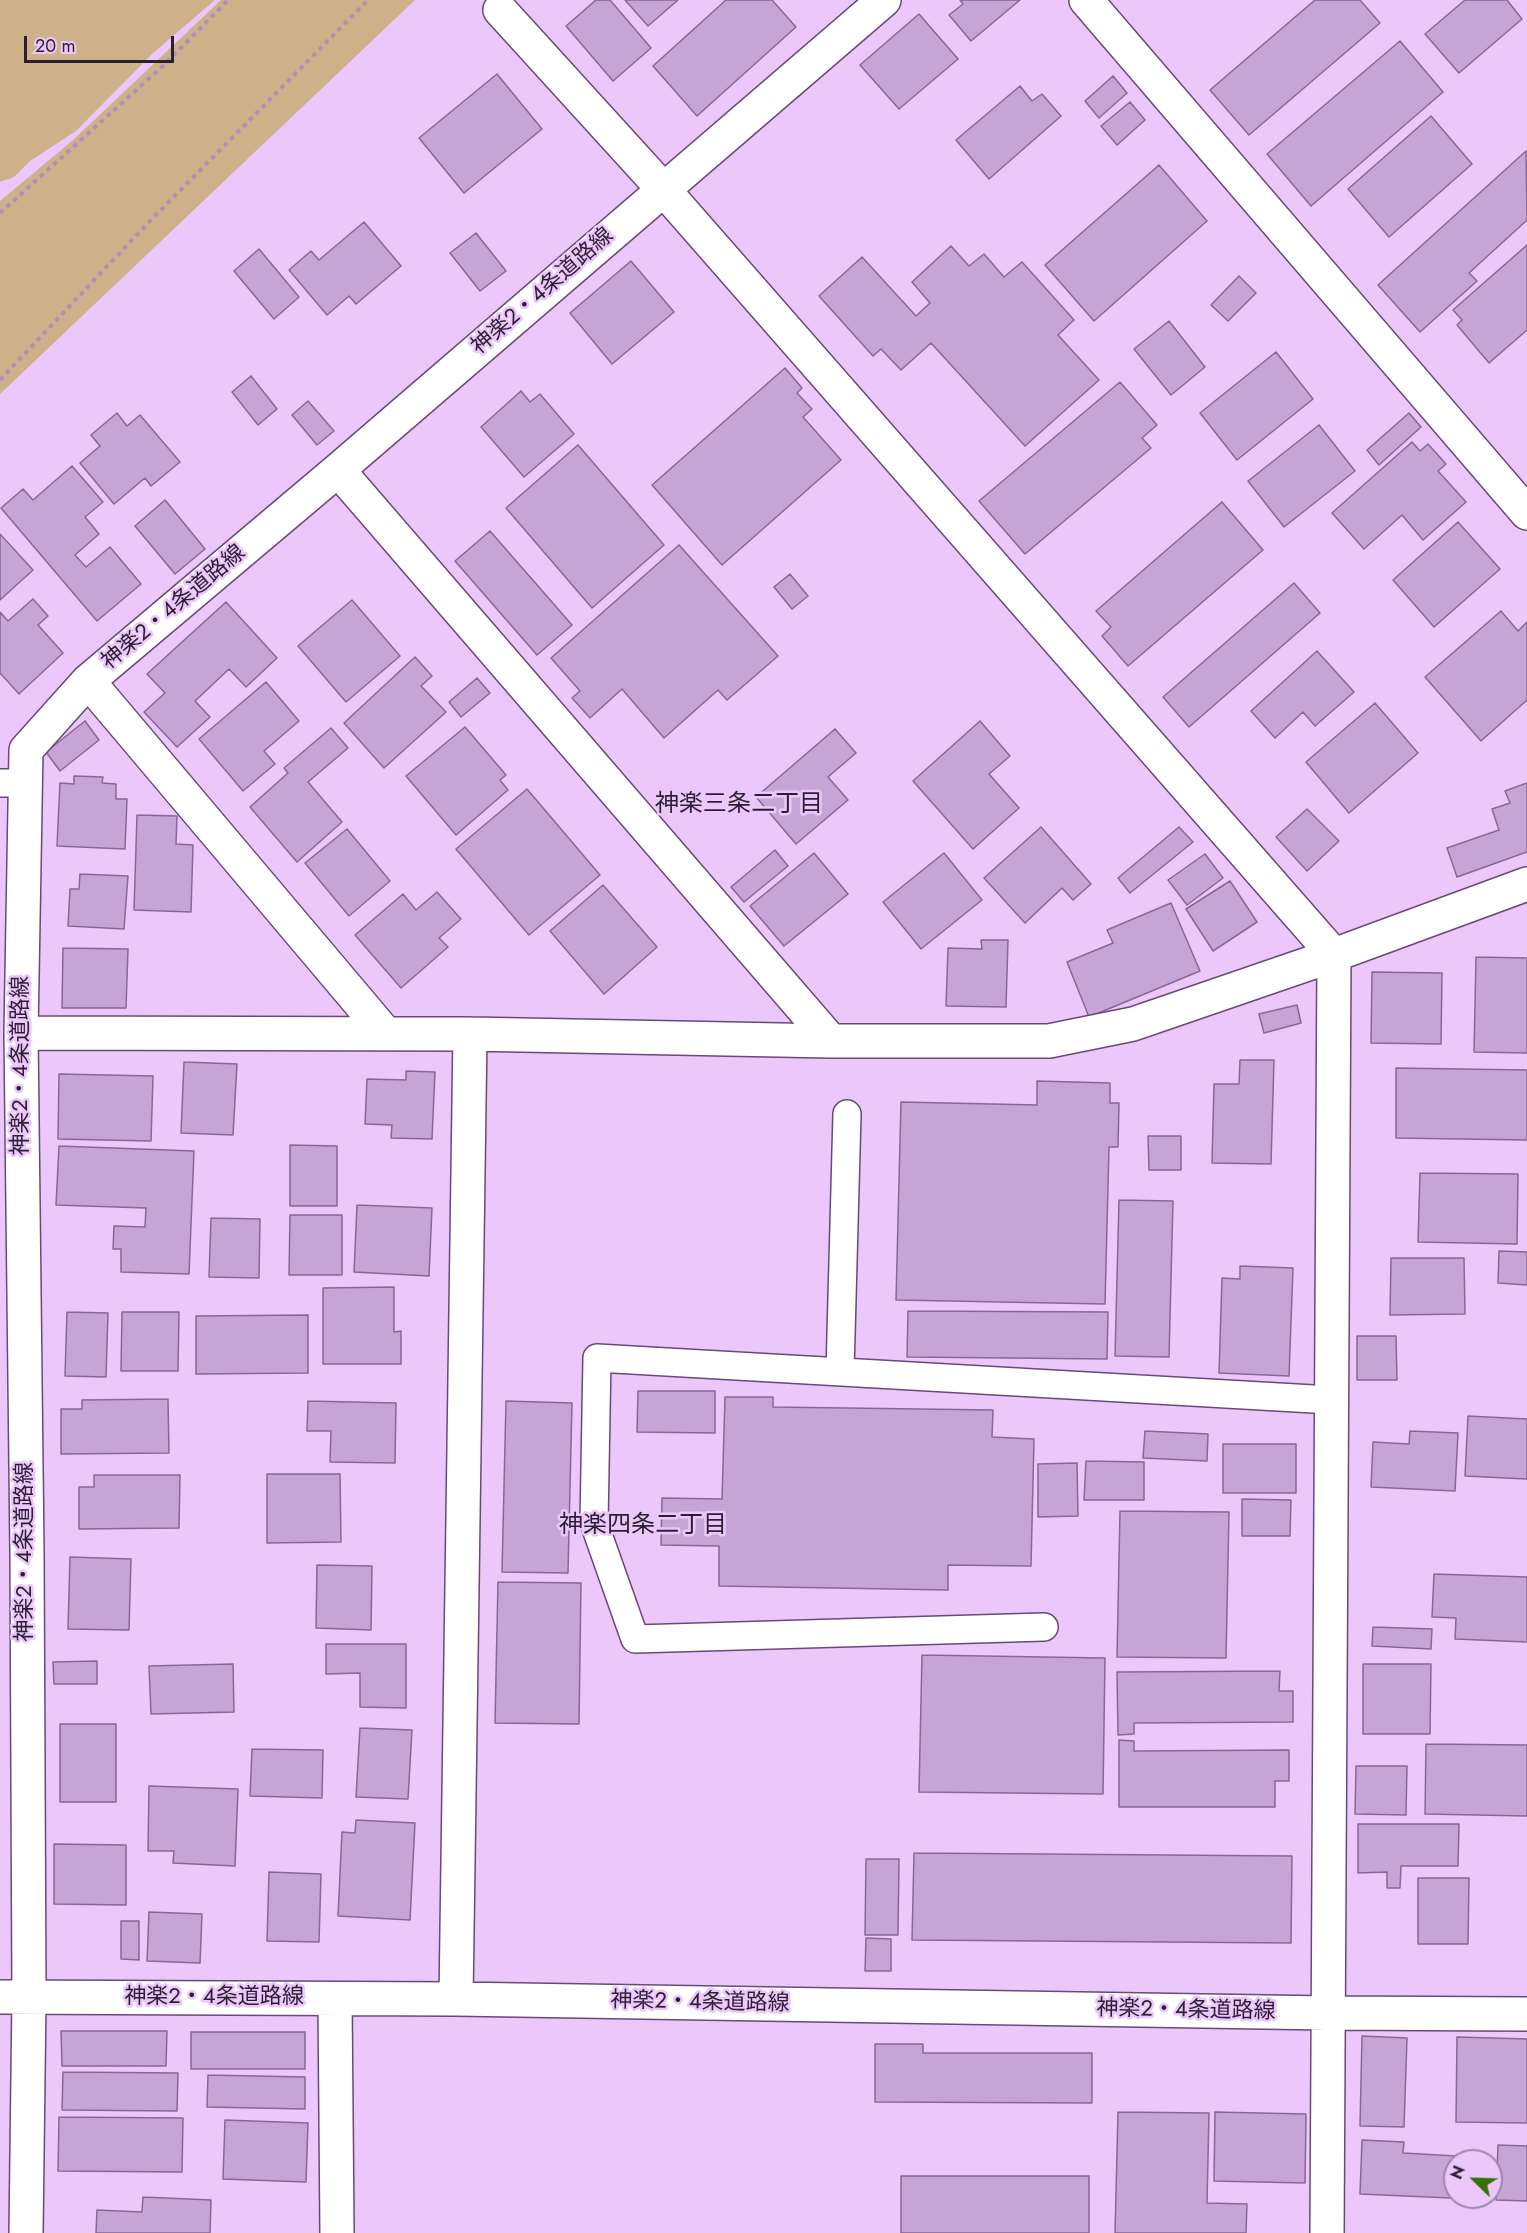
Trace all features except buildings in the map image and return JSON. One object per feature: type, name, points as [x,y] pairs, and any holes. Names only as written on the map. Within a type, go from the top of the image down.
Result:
[{"type":"street","name":"神楽2・4条道路線","points":[[884,0],[338,470],[88,681],[26,750],[13,783],[21,1033],[13,1553],[14,1997],[456,1999],[1327,2013],[1527,2014]]},
{"type":"street","points":[[1086,0],[1527,513]]},
{"type":"street","points":[[500,10],[663,189],[1334,956],[1327,2233]]},
{"type":"street","points":[[338,470],[831,1041]]},
{"type":"street","points":[[88,681],[386,1034]]},
{"type":"street","points":[[21,1033],[470,1034],[831,1041],[1049,1041],[1133,1024],[1334,956],[1527,884]]},
{"type":"street","points":[[456,1999],[470,1034]]},
{"type":"street","points":[[14,1997],[26,2233]]},
{"type":"street","points":[[335,1999],[337,2233]]},
{"type":"lane","points":[[840,1372],[847,1114]]},
{"type":"lane","points":[[1044,1627],[635,1639],[594,1523],[597,1358],[1331,1400]]},
{"type":"path","points":[[0,213],[164,65],[228,0]]},
{"type":"path","points":[[0,380],[148,223],[368,0]]},
{"type":"shaded area","points":[[0,0],[215,0],[153,53],[76,131],[30,161],[14,177],[0,182]]},
{"type":"shaded area","points":[[221,0],[415,0],[0,394],[0,201],[72,141]]},
{"type":"district","name":"神楽三条二丁目","points":[[739,805]]},
{"type":"district","name":"神楽四条二丁目","points":[[643,1526]]}]
